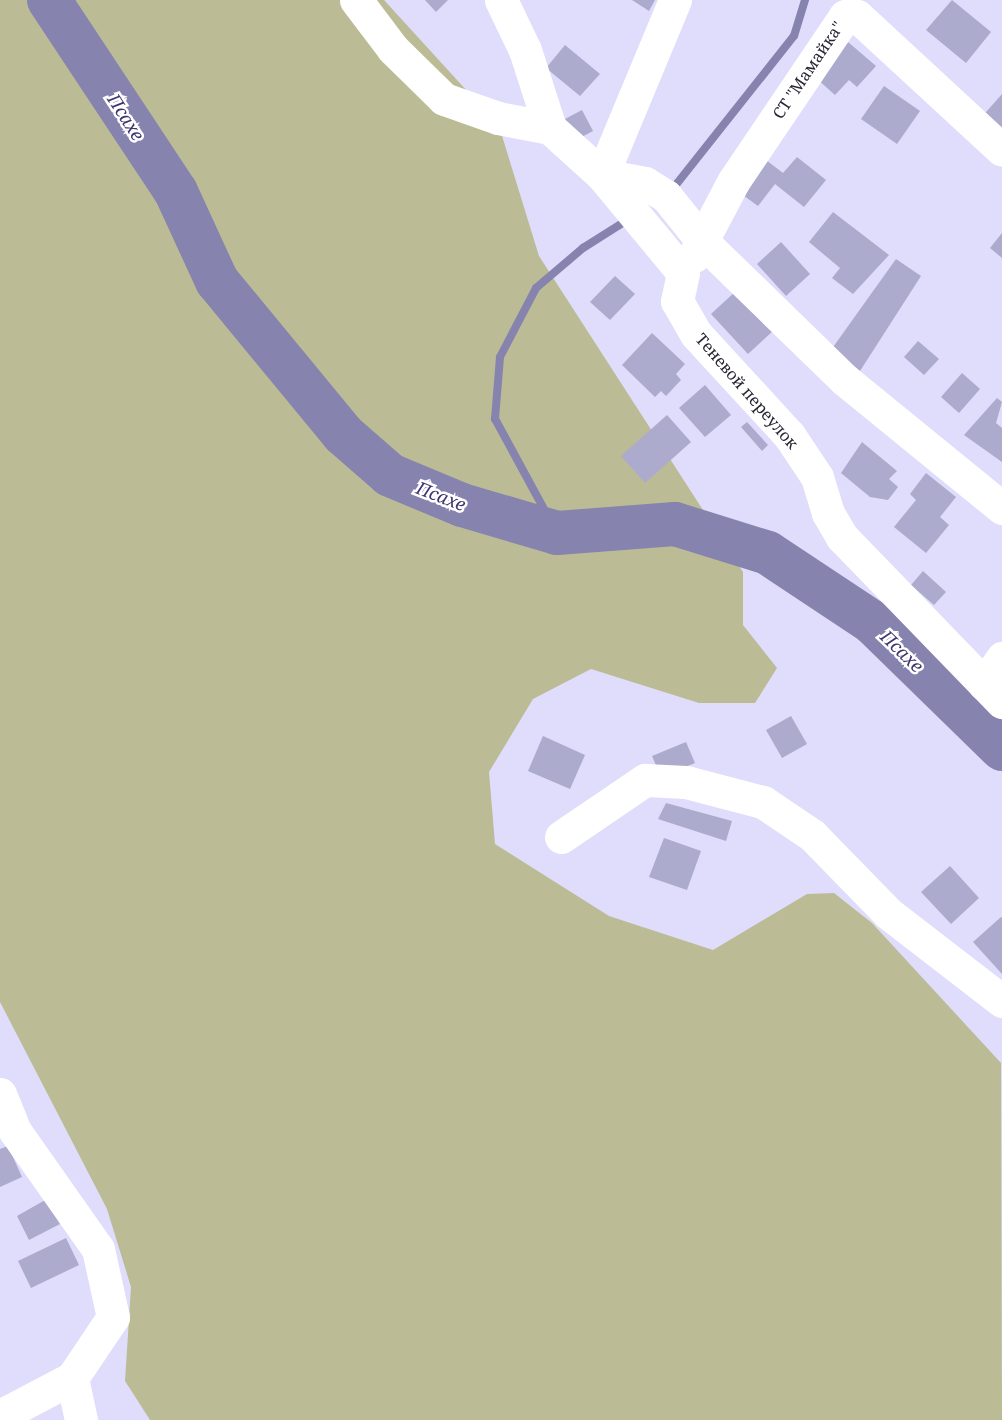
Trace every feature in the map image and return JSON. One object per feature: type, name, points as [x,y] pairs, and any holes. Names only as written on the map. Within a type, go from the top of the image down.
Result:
[{"type":"street","points":[[356,0],[393,49],[444,99],[498,118],[550,128]]},
{"type":"street","points":[[501,0],[525,50],[550,128],[610,184],[656,236],[683,273]]},
{"type":"street","points":[[610,184],[675,0]]},
{"type":"street","name":"СТ \"Мамайка\"","points":[[683,273],[703,242],[733,182],[846,16],[857,16],[1002,150]]},
{"type":"street","points":[[610,184],[645,183],[666,196],[703,242],[879,411],[1002,508]]},
{"type":"street","name":"Теневой переулок","points":[[683,273],[677,301],[696,334],[789,435],[817,477],[828,513],[843,537],[996,681]]},
{"type":"street","points":[[561,837],[645,780],[686,782],[763,802],[812,835],[888,913],[1002,1001]]},
{"type":"street","points":[[0,1094],[15,1131],[98,1249],[113,1295],[113,1317],[105,1338],[72,1378],[0,1416]]},
{"type":"street","points":[[72,1378],[81,1420]]},
{"type":"green space","points":[[0,0],[384,0],[499,126],[539,256],[743,572],[743,625],[777,668],[755,703],[699,703],[591,669],[533,699],[489,772],[495,844],[609,916],[713,950],[807,894],[834,893],[872,923],[1001,1063],[1002,1420],[150,1420],[125,1381],[131,1287],[107,1209],[0,1002]]},
{"type":"building","points":[[425,0],[448,0],[436,12]]},
{"type":"building","points":[[632,0],[655,0],[649,11]]},
{"type":"building","points":[[952,0],[991,32],[966,63],[926,30]]},
{"type":"building","points":[[848,42],[876,66],[857,87],[849,80],[835,95],[816,78]]},
{"type":"building","points":[[565,45],[600,74],[580,96],[546,68]]},
{"type":"building","points":[[884,86],[920,111],[897,144],[861,119]]},
{"type":"building","points":[[1002,94],[1002,127],[995,134],[979,120]]},
{"type":"building","points":[[582,110],[593,131],[576,140],[565,119]]},
{"type":"building","points":[[797,157],[826,180],[804,207],[775,184],[758,206],[740,193],[766,160],[783,173]]},
{"type":"building","points":[[833,212],[889,255],[853,294],[832,278],[840,268],[809,242]]},
{"type":"building","points":[[1002,233],[1002,258],[990,248]]},
{"type":"building","points":[[781,242],[810,274],[786,296],[757,264]]},
{"type":"building","points":[[896,259],[921,276],[860,371],[831,350]]},
{"type":"building","points":[[615,276],[635,294],[610,320],[590,302]]},
{"type":"building","points":[[737,290],[774,330],[748,354],[711,314]]},
{"type":"building","points":[[652,333],[685,364],[676,374],[681,380],[666,396],[661,391],[655,397],[622,365]]},
{"type":"building","points":[[918,341],[939,359],[924,375],[904,357]]},
{"type":"building","points":[[962,373],[980,389],[959,413],[941,397]]},
{"type":"building","points":[[705,385],[731,415],[705,437],[679,408]]},
{"type":"building","points":[[997,398],[1002,402],[996,423],[1002,428],[1002,462],[964,435]]},
{"type":"building","points":[[667,415],[691,442],[645,483],[621,456]]},
{"type":"building","points":[[747,422],[768,445],[762,451],[741,427]]},
{"type":"building","points":[[862,442],[897,471],[889,479],[898,487],[888,500],[870,497],[841,473]]},
{"type":"building","points":[[926,473],[956,497],[940,517],[949,525],[926,553],[894,527],[916,500],[910,494]]},
{"type":"building","points":[[923,571],[946,592],[934,605],[911,585]]},
{"type":"building","points":[[791,716],[807,744],[782,758],[766,730]]},
{"type":"building","points":[[543,736],[585,755],[570,789],[528,771]]},
{"type":"building","points":[[686,742],[695,763],[661,777],[652,756]]},
{"type":"building","points":[[666,803],[732,821],[726,841],[658,819]]},
{"type":"building","points":[[664,838],[701,851],[687,890],[649,877]]},
{"type":"building","points":[[950,866],[979,898],[951,924],[921,892]]},
{"type":"building","points":[[1002,918],[1002,974],[973,942]]},
{"type":"building","points":[[8,1146],[22,1177],[0,1187],[0,1149]]},
{"type":"building","points":[[47,1199],[60,1224],[29,1240],[17,1216]]},
{"type":"building","points":[[66,1238],[79,1265],[31,1288],[18,1261]]},
{"type":"waterway","name":"Псахе","points":[[49,0],[176,192],[217,281],[343,434],[390,475],[462,505],[557,533],[675,524],[768,553],[872,622],[1002,749]]},
{"type":"waterway","points":[[671,191],[794,36],[805,0]]},
{"type":"waterway","points":[[557,533],[495,419],[500,357],[536,288],[583,248],[629,219]]}]
